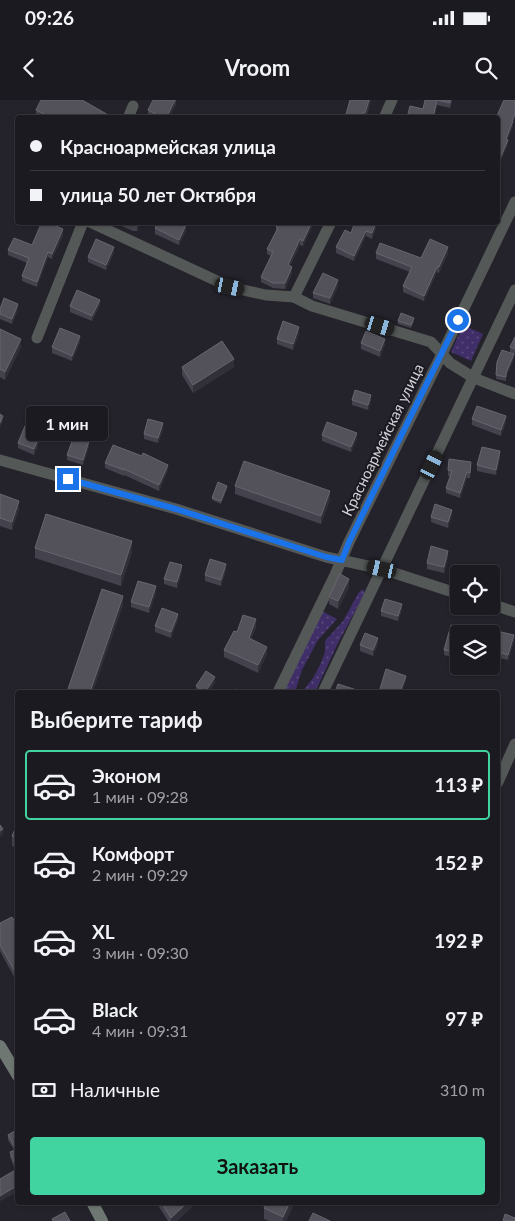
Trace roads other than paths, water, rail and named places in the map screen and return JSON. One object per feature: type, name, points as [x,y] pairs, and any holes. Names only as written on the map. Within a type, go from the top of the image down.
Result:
[{"type":"main road","points":[[0,1046],[15,1071]]},
{"type":"main road","points":[[94,1205],[102,1221]]},
{"type":"street","points":[[385,115],[392,100]]},
{"type":"street","name":"Красноармейская улица","points":[[279,690],[515,202]]},
{"type":"street","points":[[37,338],[82,225]]},
{"type":"street","points":[[96,225],[230,287],[266,295],[294,297],[312,306],[431,342],[450,363],[474,378],[515,394]]},
{"type":"street","points":[[294,297],[330,225]]},
{"type":"street","points":[[324,690],[515,290]]},
{"type":"street","points":[[0,460],[176,509],[326,557],[382,569],[450,591]]},
{"type":"street","points":[[500,607],[515,612]]},
{"type":"street","points":[[500,778],[515,744]]}]
